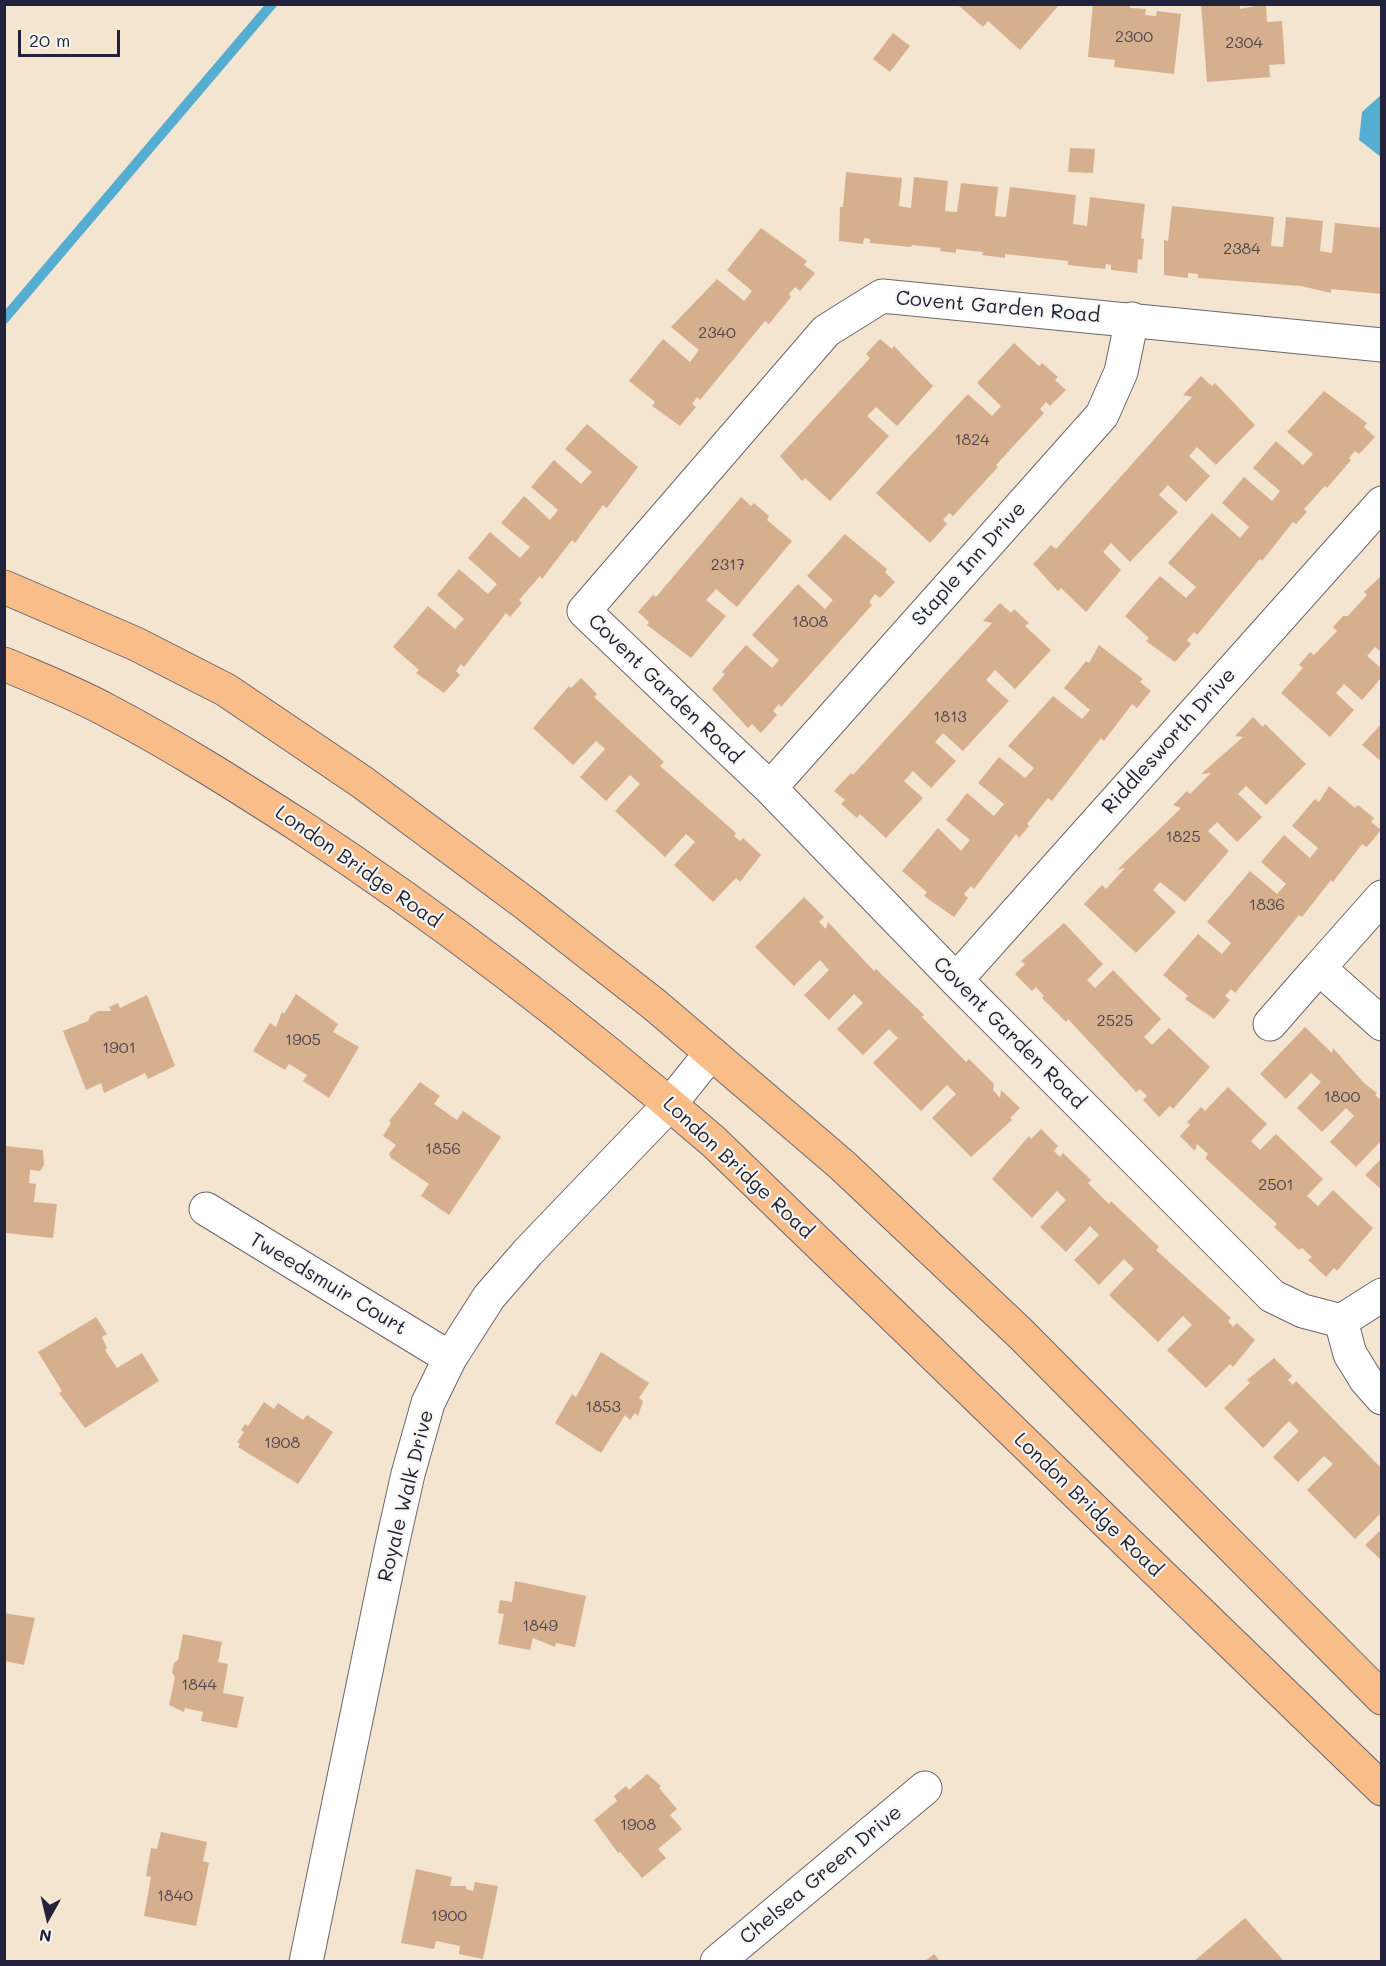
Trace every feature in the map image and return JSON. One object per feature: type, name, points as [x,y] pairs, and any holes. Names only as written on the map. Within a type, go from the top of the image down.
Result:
[{"type":"main road","points":[[4,587],[136,644],[226,690],[362,782],[526,904],[655,1005],[842,1165],[1022,1334],[1382,1698]]},
{"type":"main road","name":"London Bridge Road","points":[[4,664],[109,711],[241,788],[357,864],[499,965],[635,1074],[714,1142],[1382,1789]]},
{"type":"street","name":"Covent Garden Road","points":[[1341,1321],[1303,1311],[1272,1296],[956,980],[770,788],[584,611],[825,331],[882,296],[1382,345]]},
{"type":"street","name":"Staple Inn Drive","points":[[770,788],[1102,415],[1121,372],[1132,319]]},
{"type":"street","name":"Riddlesworth Drive","points":[[956,980],[1382,503]]},
{"type":"street","points":[[1269,1024],[1382,897]]},
{"type":"street","points":[[1319,968],[1382,1024]]},
{"type":"street","name":"Royale Walk Drive","points":[[306,1962],[392,1545],[408,1474],[428,1403],[450,1359],[489,1298],[528,1252],[670,1104],[711,1053]]},
{"type":"street","name":"Tweedsmuir Court","points":[[206,1209],[450,1359]]},
{"type":"street","points":[[1382,1295],[1341,1321],[1350,1354],[1366,1380],[1382,1398]]},
{"type":"street","name":"Chelsea Green Drive","points":[[717,1962],[925,1788]]},
{"type":"water","points":[[1381,95],[1381,157],[1359,140],[1362,112]]},
{"type":"building","points":[[957,4],[1060,4],[1020,50],[988,21],[983,27]]},
{"type":"building","points":[[1093,4],[1130,4],[1130,8],[1146,9],[1145,15],[1156,16],[1157,11],[1181,14],[1174,74],[1114,67],[1115,60],[1088,57]]},
{"type":"building","points":[[1201,4],[1240,4],[1240,9],[1266,4],[1267,22],[1282,21],[1285,64],[1269,65],[1270,77],[1207,82]]},
{"type":"building","points":[[893,33],[910,46],[890,72],[873,59]]},
{"type":"building","points":[[1070,148],[1095,149],[1093,173],[1068,172]]},
{"type":"building","points":[[846,172],[902,178],[899,206],[911,208],[914,177],[948,181],[945,211],[957,212],[961,183],[998,187],[995,216],[1006,217],[1010,187],[1076,195],[1073,224],[1087,226],[1090,197],[1145,204],[1141,238],[1144,239],[1142,260],[1138,259],[1137,273],[1111,270],[1111,265],[1106,264],[1105,269],[1068,265],[1068,261],[1005,254],[1005,258],[982,255],[983,252],[956,249],[956,253],[940,251],[941,248],[870,243],[870,239],[864,238],[863,244],[839,241],[840,207],[843,207]]},
{"type":"building","points":[[1172,206],[1274,217],[1271,246],[1283,247],[1286,217],[1323,221],[1320,251],[1332,253],[1335,223],[1382,228],[1382,294],[1331,289],[1331,293],[1301,286],[1198,278],[1198,274],[1188,273],[1188,278],[1164,275],[1164,240],[1168,241]]},
{"type":"building","points":[[761,228],[807,261],[804,265],[815,273],[800,291],[795,287],[789,294],[791,297],[769,324],[765,321],[700,400],[697,397],[692,404],[696,407],[680,426],[652,406],[655,402],[629,381],[663,339],[690,362],[699,350],[671,327],[717,279],[744,301],[752,291],[727,270]]},
{"type":"building","points":[[880,339],[892,349],[894,346],[933,386],[897,426],[876,407],[867,416],[889,436],[830,501],[805,478],[802,481],[780,456],[870,358],[866,354]]},
{"type":"building","points":[[1014,343],[1039,366],[1042,363],[1058,377],[1055,380],[1066,390],[1050,406],[1046,402],[1040,409],[1044,413],[953,516],[949,513],[943,520],[947,524],[930,543],[876,493],[968,394],[992,416],[1001,406],[977,383]]},
{"type":"building","points":[[1201,376],[1212,386],[1215,383],[1255,425],[1216,465],[1197,447],[1189,456],[1210,476],[1186,502],[1168,485],[1159,495],[1178,512],[1130,562],[1111,543],[1103,552],[1121,570],[1086,612],[1061,588],[1058,591],[1033,564],[1051,545],[1056,549],[1192,397],[1183,395]]},
{"type":"building","points":[[1324,391],[1367,423],[1364,427],[1375,437],[1359,454],[1355,451],[1349,458],[1351,460],[1327,488],[1325,486],[1304,509],[1307,512],[1296,524],[1293,522],[1197,635],[1194,632],[1187,640],[1191,644],[1175,662],[1146,641],[1149,638],[1125,616],[1160,576],[1186,598],[1196,587],[1168,563],[1212,513],[1240,538],[1249,527],[1222,503],[1244,477],[1272,501],[1280,491],[1253,468],[1276,441],[1303,465],[1313,454],[1287,432]]},
{"type":"building","points":[[587,424],[638,467],[607,508],[603,505],[575,543],[572,540],[542,579],[540,576],[519,600],[522,603],[510,617],[506,613],[464,667],[461,664],[456,671],[460,675],[444,693],[416,673],[419,670],[393,647],[428,606],[455,629],[464,619],[437,595],[459,569],[488,594],[497,584],[468,558],[490,532],[520,558],[530,547],[501,523],[524,496],[550,520],[558,510],[531,487],[554,460],[581,484],[592,472],[565,449]]},
{"type":"building","points":[[741,497],[751,506],[754,503],[769,516],[767,520],[792,541],[737,607],[716,589],[706,600],[726,616],[691,658],[647,625],[649,622],[638,612],[653,595],[656,597]]},
{"type":"building","points":[[845,534],[887,569],[885,572],[895,582],[880,598],[875,594],[869,602],[872,605],[781,707],[779,704],[773,711],[777,715],[761,733],[752,724],[748,728],[712,689],[725,674],[722,672],[746,645],[772,668],[779,660],[752,635],[798,584],[825,609],[833,600],[807,576]]},
{"type":"building","points":[[1382,575],[1382,653],[1375,647],[1367,656],[1382,669],[1382,677],[1362,700],[1344,684],[1336,693],[1354,710],[1330,737],[1281,693],[1303,668],[1299,665],[1310,652],[1314,655],[1337,631],[1333,627],[1343,616],[1348,616],[1367,595],[1364,592]]},
{"type":"building","points":[[1000,603],[1011,613],[1014,609],[1029,623],[1025,626],[1051,650],[1015,689],[995,670],[986,680],[1009,701],[963,751],[943,733],[935,742],[956,761],[931,788],[913,771],[904,781],[923,798],[886,838],[860,814],[857,818],[841,804],[845,800],[834,791],[851,773],[853,775],[992,623],[983,621]]},
{"type":"building","points":[[1099,645],[1143,679],[1140,682],[1151,691],[1137,708],[1132,704],[1104,741],[1101,738],[1052,801],[1048,798],[1019,838],[1016,834],[974,889],[971,886],[964,894],[968,898],[954,917],[924,896],[927,892],[902,871],[938,828],[961,851],[970,840],[946,820],[967,793],[994,816],[1004,804],[978,783],[999,757],[1025,778],[1034,768],[1008,746],[1053,696],[1082,719],[1090,710],[1064,688],[1086,661],[1089,663]]},
{"type":"building","points":[[581,678],[597,694],[594,697],[664,762],[660,766],[736,833],[734,836],[740,841],[743,838],[761,855],[740,882],[736,878],[713,902],[674,865],[695,842],[686,834],[665,857],[615,811],[640,784],[630,775],[606,801],[580,777],[605,749],[596,741],[573,765],[533,728],[569,686],[571,688]]},
{"type":"building","points":[[1253,717],[1263,727],[1265,724],[1306,764],[1266,805],[1246,786],[1238,794],[1262,817],[1237,842],[1217,822],[1208,831],[1229,851],[1185,902],[1160,882],[1153,890],[1176,912],[1136,953],[1084,904],[1102,885],[1106,889],[1125,868],[1117,870],[1181,808],[1173,805],[1187,791],[1190,794],[1211,773],[1201,774],[1243,737],[1235,736]]},
{"type":"building","points":[[1382,723],[1382,762],[1362,745]]},
{"type":"building","points":[[1329,786],[1355,808],[1358,805],[1374,818],[1371,822],[1381,830],[1367,847],[1362,844],[1333,882],[1331,880],[1302,917],[1299,915],[1235,993],[1231,989],[1225,996],[1230,1000],[1214,1019],[1185,999],[1188,996],[1163,975],[1198,934],[1222,954],[1231,943],[1207,922],[1250,871],[1277,894],[1286,884],[1261,862],[1284,835],[1310,858],[1318,848],[1292,826],[1315,799],[1319,802]]},
{"type":"building","points":[[804,897],[824,917],[819,922],[826,929],[828,922],[874,971],[876,969],[924,1015],[922,1017],[966,1062],[969,1059],[994,1084],[993,1090],[1000,1098],[1001,1090],[1020,1108],[1010,1118],[1012,1120],[971,1157],[932,1118],[956,1094],[947,1085],[921,1111],[873,1063],[898,1038],[889,1029],[863,1055],[837,1029],[863,1003],[854,994],[829,1020],[804,995],[829,970],[820,960],[794,986],[755,947]]},
{"type":"building","points":[[1064,923],[1103,964],[1087,980],[1095,988],[1113,970],[1161,1019],[1144,1037],[1152,1045],[1169,1028],[1210,1067],[1173,1109],[1170,1106],[1159,1117],[1143,1100],[1147,1096],[1140,1089],[1136,1092],[1068,1019],[1066,1022],[1042,998],[1044,996],[1036,987],[1032,991],[1015,974],[1025,964],[1021,961]]},
{"type":"building","points":[[296,994],[338,1024],[333,1032],[359,1047],[329,1098],[303,1081],[307,1075],[289,1064],[285,1070],[253,1051],[270,1023],[276,1027],[282,1012],[284,1014]]},
{"type":"building","points":[[147,995],[175,1066],[148,1079],[145,1073],[104,1093],[101,1083],[86,1090],[63,1031],[88,1021],[91,1015],[98,1011],[111,1011],[109,1007],[118,1003],[120,1008]]},
{"type":"building","points":[[1305,1027],[1332,1053],[1333,1048],[1382,1101],[1382,1140],[1356,1167],[1330,1142],[1354,1116],[1346,1108],[1322,1132],[1297,1108],[1321,1082],[1311,1073],[1286,1099],[1260,1074]]},
{"type":"building","points":[[420,1082],[440,1096],[434,1104],[457,1120],[463,1111],[501,1137],[449,1215],[421,1196],[429,1184],[391,1158],[389,1154],[396,1145],[383,1136],[391,1123],[389,1121]]},
{"type":"building","points":[[1228,1087],[1267,1124],[1251,1141],[1260,1150],[1276,1134],[1323,1179],[1307,1196],[1318,1206],[1333,1190],[1373,1228],[1337,1271],[1334,1268],[1326,1277],[1308,1260],[1312,1257],[1302,1248],[1299,1250],[1274,1227],[1277,1224],[1205,1158],[1208,1154],[1197,1144],[1195,1151],[1180,1136],[1190,1125],[1187,1122],[1201,1107],[1205,1111]]},
{"type":"building","points":[[1041,1129],[1058,1146],[1054,1151],[1060,1157],[1063,1153],[1091,1180],[1088,1183],[1109,1204],[1111,1201],[1159,1247],[1156,1250],[1231,1318],[1228,1321],[1233,1327],[1237,1323],[1255,1340],[1233,1367],[1230,1364],[1206,1388],[1167,1350],[1192,1325],[1183,1316],[1158,1342],[1109,1295],[1134,1269],[1124,1259],[1099,1285],[1074,1260],[1099,1235],[1090,1226],[1066,1252],[1040,1227],[1066,1200],[1057,1191],[1032,1218],[992,1179],[1029,1136],[1031,1139]]},
{"type":"building","points":[[5,1146],[43,1150],[44,1165],[40,1171],[30,1170],[29,1183],[36,1184],[34,1202],[57,1204],[53,1238],[5,1233]]},
{"type":"building","points":[[1382,1158],[1382,1190],[1365,1175]]},
{"type":"building","points":[[96,1317],[107,1334],[102,1337],[107,1348],[105,1350],[117,1368],[142,1353],[159,1381],[85,1428],[59,1393],[62,1391],[38,1352]]},
{"type":"building","points":[[601,1352],[649,1383],[639,1398],[643,1401],[638,1416],[635,1413],[630,1420],[625,1415],[601,1453],[555,1423],[572,1394],[576,1397]]},
{"type":"building","points":[[1274,1358],[1292,1376],[1288,1380],[1293,1385],[1296,1381],[1382,1469],[1382,1512],[1355,1539],[1307,1490],[1333,1464],[1324,1456],[1298,1482],[1273,1457],[1299,1431],[1289,1421],[1263,1448],[1224,1408],[1250,1383],[1247,1380]]},
{"type":"building","points":[[264,1402],[274,1409],[278,1403],[303,1420],[307,1415],[333,1432],[298,1484],[238,1447],[240,1444],[237,1442],[244,1432],[241,1430],[245,1424],[248,1426]]},
{"type":"building","points":[[1382,1529],[1382,1561],[1365,1545]]},
{"type":"building","points":[[515,1581],[586,1596],[575,1647],[556,1643],[555,1647],[533,1638],[530,1650],[498,1644],[504,1614],[498,1613],[500,1600],[512,1602]]},
{"type":"building","points":[[4,1613],[35,1618],[24,1665],[4,1661]]},
{"type":"building","points":[[183,1634],[222,1642],[218,1662],[228,1664],[223,1693],[244,1697],[237,1728],[201,1721],[203,1712],[185,1708],[184,1712],[169,1705],[175,1677],[172,1672],[174,1663],[178,1660]]},
{"type":"building","points":[[647,1774],[661,1786],[659,1788],[677,1809],[670,1815],[682,1829],[658,1849],[666,1858],[642,1878],[620,1852],[618,1853],[594,1820],[617,1801],[614,1796],[626,1786],[629,1790]]},
{"type":"building","points":[[161,1832],[207,1842],[203,1861],[209,1863],[196,1926],[144,1916],[151,1877],[146,1876],[151,1848],[157,1849]]},
{"type":"building","points":[[416,1869],[452,1877],[450,1886],[466,1886],[466,1889],[473,1891],[475,1882],[498,1886],[483,1959],[459,1954],[460,1946],[436,1941],[434,1949],[401,1943]]},
{"type":"building","points":[[1245,1918],[1285,1962],[1193,1962]]},
{"type":"building","points":[[934,1954],[941,1962],[924,1962]]},
{"type":"waterway","points":[[4,319],[272,4]]}]
